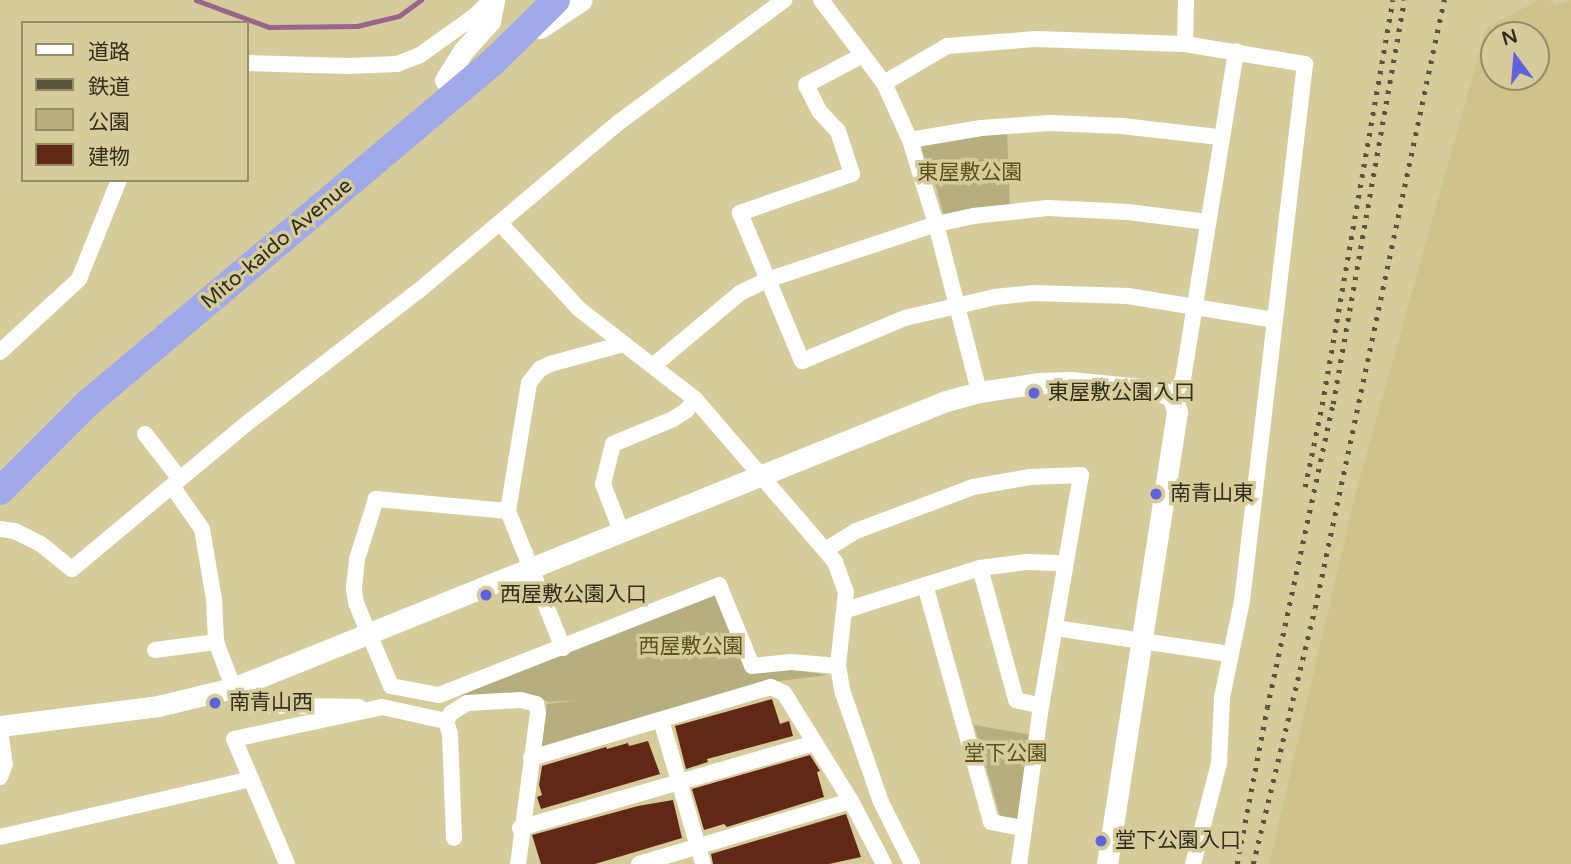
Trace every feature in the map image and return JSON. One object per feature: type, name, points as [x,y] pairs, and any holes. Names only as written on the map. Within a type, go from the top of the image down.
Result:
[{"type":"highway","name":"Mito-kaido Avenue","points":[[0,465],[72,394],[445,80],[533,0]]},
{"type":"highway","name":"Mito-kaido Avenue","points":[[0,491],[88,404],[493,62],[556,0]]},
{"type":"street","points":[[248,63],[348,66],[397,64],[420,55],[477,15],[492,0]]},
{"type":"street","points":[[445,80],[464,50],[490,21],[492,0]]},
{"type":"street","points":[[493,62],[582,0]]},
{"type":"street","points":[[0,529],[15,531],[42,545],[72,569],[278,398],[422,288],[671,82],[784,0]]},
{"type":"street","points":[[821,0],[884,83],[910,141],[936,224],[979,392]]},
{"type":"street","points":[[1185,44],[1186,0]]},
{"type":"street","points":[[884,83],[947,46],[961,43],[1036,40],[1185,44],[1305,64],[1242,601],[1222,698],[1219,763],[1193,864]]},
{"type":"street","points":[[1172,397],[1183,379],[1219,137],[1236,51]]},
{"type":"street","points":[[861,56],[806,85],[820,112],[838,131],[852,174],[740,214],[802,361],[905,318],[995,297],[1076,293],[1195,306],[1275,320]]},
{"type":"street","points":[[910,141],[981,128],[1049,123],[1122,126],[1219,137]]},
{"type":"street","points":[[0,352],[79,279],[118,182]]},
{"type":"street","points":[[654,365],[725,304],[767,280],[936,224],[972,216],[1048,208],[1128,212],[1207,222]]},
{"type":"street","points":[[500,223],[579,309],[695,399],[827,549],[841,576],[846,593],[838,666],[842,693],[867,766],[912,864]]},
{"type":"street","points":[[563,648],[508,511],[529,383],[533,376],[550,364],[623,344]]},
{"type":"street","points":[[0,777],[5,764],[0,728],[158,706],[233,688],[919,411],[979,392],[1039,383],[1071,382],[1160,391],[1172,397],[1177,412],[1107,864]]},
{"type":"street","points":[[621,531],[603,485],[613,444],[673,419],[686,411],[695,399]]},
{"type":"street","points":[[145,434],[202,529],[214,599],[216,642],[240,705],[382,707],[446,721]]},
{"type":"street","points":[[827,549],[856,531],[973,487],[1030,477],[1081,475],[1041,706],[1019,864]]},
{"type":"street","points":[[508,511],[376,499],[357,559],[354,582],[356,603],[391,686],[439,695],[719,585],[752,666],[791,662],[838,666]]},
{"type":"street","points":[[846,610],[980,568],[1026,562],[1064,563]]},
{"type":"street","points":[[980,568],[1016,700],[1041,706]]},
{"type":"street","points":[[925,585],[991,822],[1023,828]]},
{"type":"street","points":[[1055,628],[1230,654]]},
{"type":"street","points":[[155,650],[216,642]]},
{"type":"street","points":[[531,758],[771,687],[784,692],[851,801],[884,864]]},
{"type":"street","points":[[454,838],[450,734],[446,721],[451,713],[467,703],[521,700],[536,704],[538,713],[520,828],[518,864]]},
{"type":"street","points":[[287,864],[234,739],[382,707]]},
{"type":"street","points":[[661,720],[703,864]]},
{"type":"street","points":[[520,828],[815,743]]},
{"type":"street","points":[[0,837],[251,779]]},
{"type":"street","points":[[639,864],[851,801]]},
{"type":"shaded area","points":[[1539,0],[1551,0],[1555,6],[1571,0],[1571,864],[1269,864],[1355,495],[1480,49],[1480,91],[1550,91],[1550,21],[1499,21]]},
{"type":"green space","name":"東屋敷公園","points":[[1007,132],[1010,207],[944,216],[933,176],[921,152],[922,146]]},
{"type":"green space","name":"西屋敷公園","points":[[711,594],[718,596],[749,674],[790,669],[827,675],[764,683],[545,750],[540,745],[547,704],[577,700],[548,702],[540,697],[524,695],[462,699],[463,694]]},
{"type":"green space","name":"堂下公園","points":[[974,725],[1033,735],[1019,818],[1015,820],[1000,816]]},
{"type":"building","points":[[772,699],[780,724],[789,721],[793,736],[707,759],[708,762],[686,769],[675,726]]},
{"type":"building","points":[[648,741],[660,774],[541,809],[537,797],[542,795],[539,785],[542,766],[606,747],[607,749],[628,743],[629,746]]},
{"type":"building","points":[[810,755],[820,771],[817,772],[824,797],[727,827],[724,824],[704,830],[692,789]]},
{"type":"building","points":[[673,800],[682,838],[595,864],[541,864],[532,835],[638,806]]},
{"type":"building","points":[[846,814],[861,857],[829,864],[713,864],[711,854]]},
{"type":"waterway","points":[[196,0],[269,27],[357,26],[399,16],[421,0]]},
{"type":"railway","points":[[1305,487],[1322,405],[1393,0]]},
{"type":"railway","points":[[1237,864],[1267,708],[1333,404],[1404,0]]},
{"type":"railway","points":[[1253,864],[1315,608],[1444,0]]},
{"type":"place","name":"東屋敷公園入口","points":[[1034,393]]},
{"type":"place","name":"南青山東","points":[[1156,494]]},
{"type":"place","name":"西屋敷公園入口","points":[[486,595]]},
{"type":"place","name":"南青山西","points":[[215,703]]},
{"type":"place","name":"堂下公園入口","points":[[1101,841]]}]
